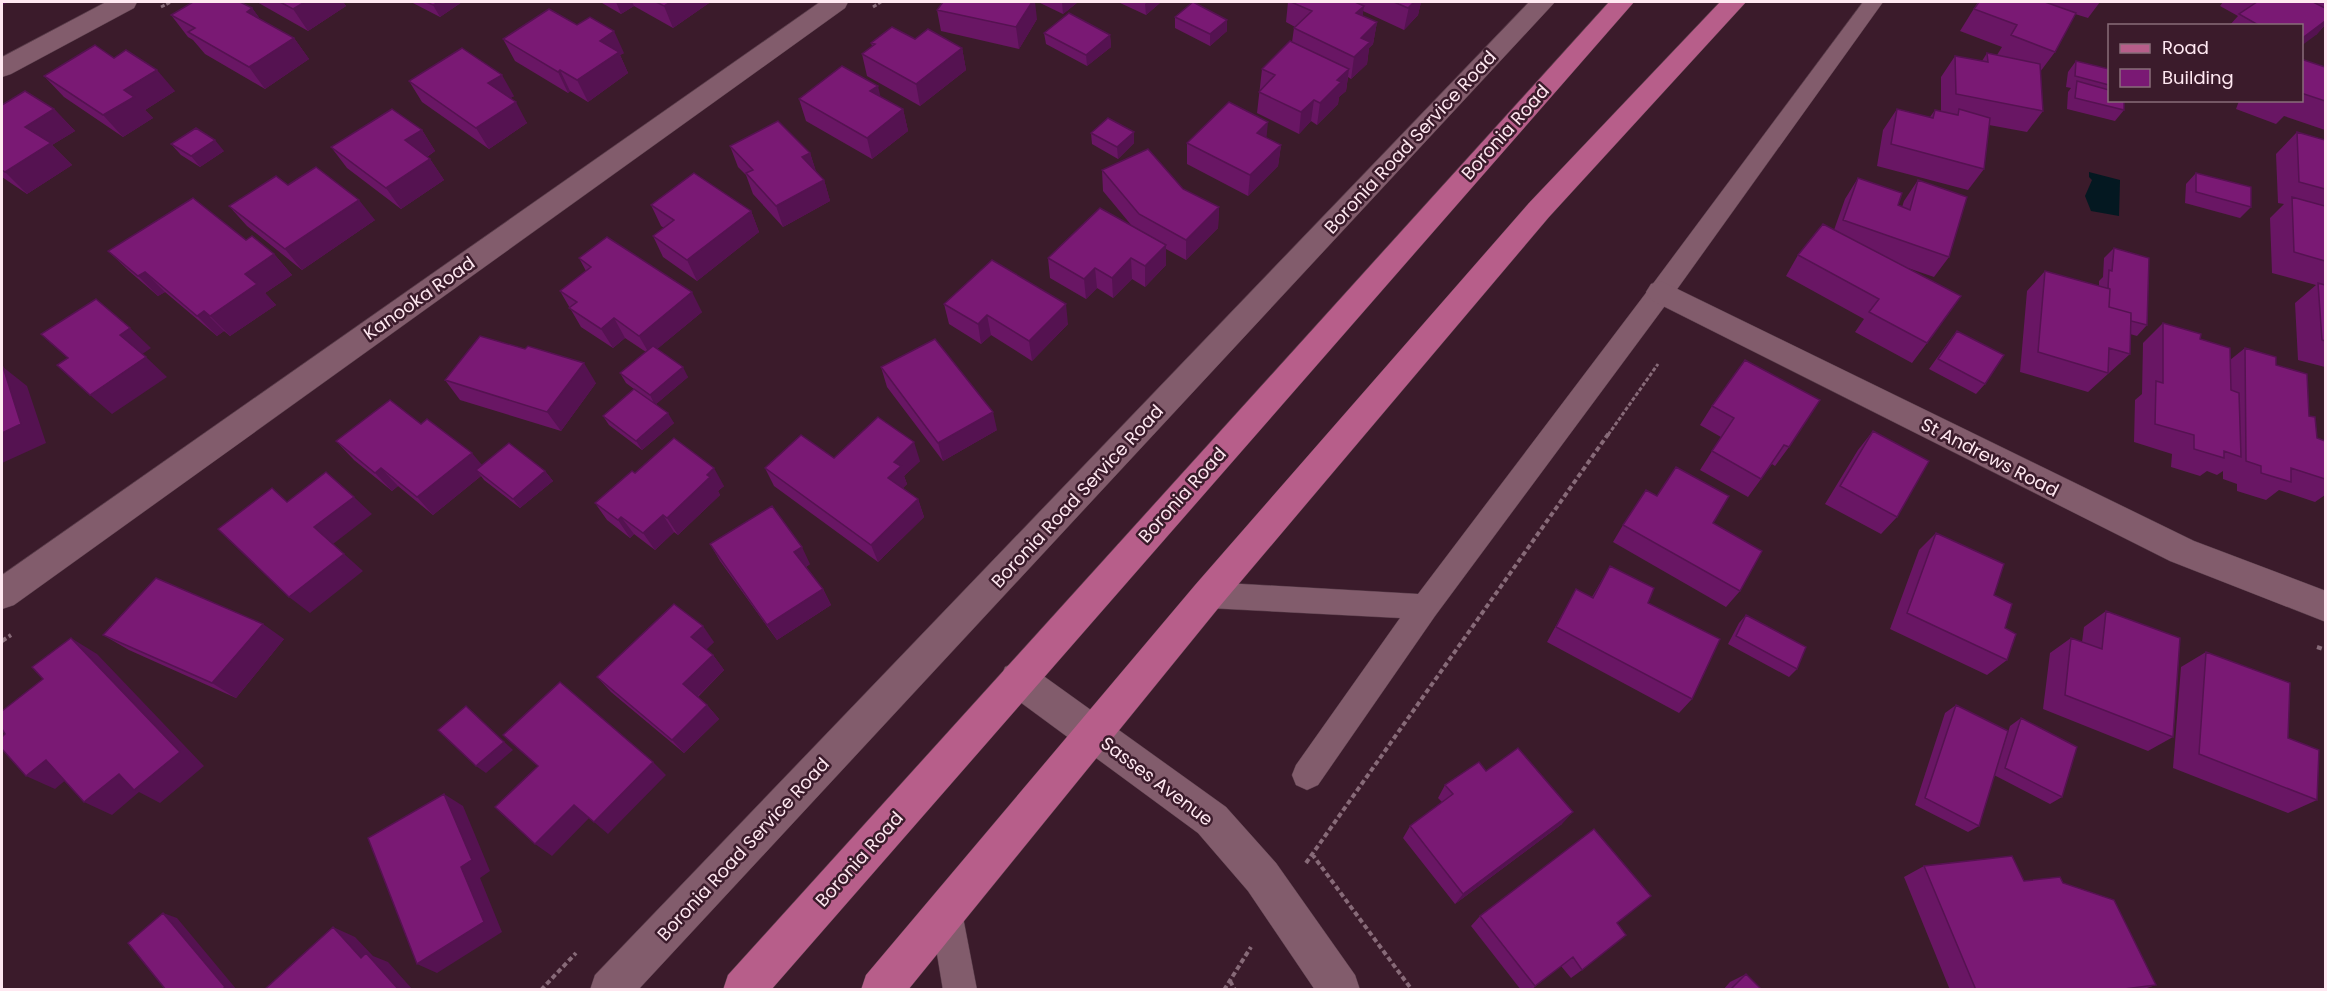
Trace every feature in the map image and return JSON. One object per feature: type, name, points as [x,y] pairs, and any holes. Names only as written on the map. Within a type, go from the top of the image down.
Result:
[{"type":"main road","name":"Boronia Road","points":[[743,990],[1622,2]]},
{"type":"main road","points":[[881,990],[1208,595],[1539,210],[1734,2]]},
{"type":"street","points":[[2,68],[125,2]]},
{"type":"street","name":"Kanooka Road","points":[[2,594],[836,2]]},
{"type":"street","name":"Boronia Road Service Road","points":[[610,990],[1543,2]]},
{"type":"street","name":"St Andrews Road","points":[[1661,292],[2182,551],[2325,607]]},
{"type":"street","name":"Sasses Avenue","points":[[1018,679],[1212,820],[1262,877],[1340,990]]},
{"type":"lane","points":[[1307,775],[1425,607],[1661,292],[1873,2]]},
{"type":"lane","points":[[1208,595],[1425,607]]},
{"type":"lane","points":[[946,912],[960,990]]},
{"type":"path","points":[[1412,990],[1312,854],[1663,357]]},
{"type":"path","points":[[1224,990],[1251,946]]},
{"type":"path","points":[[1230,981],[1235,990]]},
{"type":"water","points":[[2089,172],[2120,180],[2119,216],[2091,211],[2085,196],[2092,180]]},
{"type":"building","points":[[193,2],[240,2],[252,8],[247,12],[294,38],[249,67],[188,32],[195,28],[171,15]]},
{"type":"building","points":[[280,2],[305,2],[293,9]]},
{"type":"building","points":[[656,2],[671,2],[664,6]]},
{"type":"building","points":[[943,2],[1032,2],[1016,27],[937,10]]},
{"type":"building","points":[[1193,2],[1227,20],[1210,34],[1175,17]]},
{"type":"building","points":[[1291,2],[1355,2],[1364,6],[1356,13],[1377,22],[1361,38],[1370,42],[1354,57],[1294,28],[1312,11]]},
{"type":"building","points":[[1394,2],[1414,2],[1408,8]]},
{"type":"building","points":[[1979,2],[2045,2],[2076,13],[2055,52],[2011,35],[2017,25],[1974,9]]},
{"type":"building","points":[[2257,2],[2313,2],[2325,8],[2325,21],[2303,38],[2303,24],[2256,24],[2239,14]]},
{"type":"building","points":[[549,9],[577,25],[590,17],[614,31],[600,41],[619,52],[577,80],[560,70],[558,72],[503,39]]},
{"type":"building","points":[[1069,13],[1110,35],[1086,55],[1044,33]]},
{"type":"building","points":[[892,27],[915,39],[928,29],[962,48],[916,84],[862,54],[875,44],[871,43]]},
{"type":"building","points":[[1290,41],[1349,69],[1337,80],[1341,82],[1320,103],[1314,100],[1301,112],[1259,92],[1275,75],[1262,69]]},
{"type":"building","points":[[95,45],[114,58],[126,50],[157,70],[124,90],[134,97],[103,115],[44,76]]},
{"type":"building","points":[[462,48],[502,75],[488,83],[516,102],[476,128],[409,81]]},
{"type":"building","points":[[1987,53],[2040,64],[2043,111],[1956,94],[1955,56],[1988,62]]},
{"type":"building","points":[[2303,60],[2325,67],[2325,101],[2303,94]]},
{"type":"building","points":[[2076,61],[2108,69],[2108,85],[2075,76]]},
{"type":"building","points":[[842,66],[878,86],[870,91],[903,109],[867,138],[799,99]]},
{"type":"building","points":[[2077,81],[2108,90],[2108,102],[2124,102],[2124,110],[2075,98]]},
{"type":"building","points":[[25,91],[54,109],[25,127],[51,143],[5,172],[2,170],[2,105]]},
{"type":"building","points":[[1229,102],[1268,122],[1257,133],[1281,145],[1250,175],[1187,143]]},
{"type":"building","points":[[392,109],[422,130],[405,140],[430,159],[386,188],[331,147]]},
{"type":"building","points":[[1897,109],[1933,118],[1935,110],[1958,115],[1959,109],[1990,118],[1984,169],[1891,144]]},
{"type":"building","points":[[1108,118],[1134,132],[1117,147],[1091,133]]},
{"type":"building","points":[[778,121],[810,153],[802,157],[824,180],[776,206],[746,173],[753,170],[730,146]]},
{"type":"building","points":[[196,128],[215,140],[191,156],[171,144]]},
{"type":"building","points":[[2297,132],[2325,140],[2325,189],[2299,182]]},
{"type":"building","points":[[1148,149],[1183,189],[1219,207],[1186,240],[1139,214],[1102,170]]},
{"type":"building","points":[[316,167],[359,200],[285,249],[229,206],[276,176],[288,185]]},
{"type":"building","points":[[694,173],[751,211],[687,260],[653,236],[674,220],[651,205]]},
{"type":"building","points":[[2196,173],[2251,187],[2251,207],[2196,192]]},
{"type":"building","points":[[1858,178],[1902,193],[1898,205],[1910,210],[1918,180],[1967,197],[1949,257],[1843,220]]},
{"type":"building","points":[[2292,197],[2325,206],[2325,261],[2294,252]]},
{"type":"building","points":[[193,198],[246,240],[252,236],[274,254],[245,274],[257,284],[210,316],[204,311],[197,316],[145,272],[138,276],[108,251]]},
{"type":"building","points":[[1100,208],[1166,245],[1145,266],[1131,258],[1112,278],[1095,268],[1084,279],[1048,258]]},
{"type":"building","points":[[1823,224],[1961,296],[1927,343],[1869,312],[1879,299],[1798,255]]},
{"type":"building","points":[[607,237],[692,292],[639,336],[614,318],[601,329],[569,308],[577,302],[560,291],[591,267],[579,258]]},
{"type":"building","points":[[2114,248],[2149,258],[2147,325],[2131,321],[2131,313],[2109,307],[2109,270],[2112,271]]},
{"type":"building","points":[[992,260],[1066,304],[1029,341],[987,315],[978,324],[944,304]]},
{"type":"building","points":[[2045,271],[2110,289],[2109,307],[2131,313],[2130,354],[2109,348],[2108,373],[2038,352]]},
{"type":"building","points":[[2318,283],[2325,285],[2325,341],[2322,340]]},
{"type":"building","points":[[96,299],[130,328],[120,335],[146,357],[90,395],[57,365],[68,358],[41,334]]},
{"type":"building","points":[[2163,323],[2201,334],[2200,339],[2230,348],[2231,390],[2239,393],[2241,457],[2224,451],[2224,458],[2194,449],[2194,435],[2155,424],[2156,381],[2163,383]]},
{"type":"building","points":[[1957,331],[2004,355],[1985,384],[1938,359]]},
{"type":"building","points":[[480,336],[525,349],[528,346],[584,363],[547,412],[445,380]]},
{"type":"building","points":[[935,339],[993,412],[938,443],[881,367]]},
{"type":"building","points":[[653,346],[683,367],[650,395],[620,373]]},
{"type":"building","points":[[2245,348],[2276,357],[2276,365],[2307,374],[2309,416],[2315,417],[2317,438],[2325,441],[2325,479],[2291,468],[2291,482],[2261,473],[2261,466],[2246,461]]},
{"type":"building","points":[[1745,360],[1820,400],[1789,447],[1784,445],[1761,479],[1712,451],[1734,418],[1712,406]]},
{"type":"building","points":[[2,367],[21,424],[2,433]]},
{"type":"building","points":[[634,389],[668,413],[636,441],[603,416]]},
{"type":"building","points":[[390,400],[421,424],[427,419],[472,453],[417,497],[381,468],[375,473],[336,441]]},
{"type":"building","points":[[878,417],[914,442],[894,462],[901,466],[888,478],[918,499],[871,545],[765,468],[801,435],[834,458]]},
{"type":"building","points":[[1873,431],[1929,461],[1897,517],[1840,486]]},
{"type":"building","points":[[674,438],[714,468],[707,475],[710,477],[667,518],[663,515],[643,533],[621,517],[618,520],[595,503],[632,471],[635,473]]},
{"type":"building","points":[[509,443],[545,471],[513,499],[476,470]]},
{"type":"building","points":[[1676,467],[1729,496],[1713,523],[1762,551],[1740,591],[1623,525],[1646,490],[1657,496]]},
{"type":"building","points":[[326,472],[354,497],[314,527],[344,554],[289,597],[218,529],[272,488],[287,502]]},
{"type":"building","points":[[772,506],[802,547],[794,552],[823,589],[767,625],[710,544]]},
{"type":"building","points":[[1936,533],[2004,564],[1994,595],[2012,604],[2005,628],[2016,634],[2007,660],[1907,613]]},
{"type":"building","points":[[1610,566],[1654,588],[1648,603],[1720,639],[1692,699],[1556,627],[1576,589],[1593,598]]},
{"type":"building","points":[[156,578],[263,624],[212,683],[103,635]]},
{"type":"building","points":[[674,604],[703,626],[691,637],[713,655],[683,684],[707,705],[672,740],[597,677]]},
{"type":"building","points":[[2106,611],[2180,638],[2173,737],[2065,695],[2071,638],[2102,649]]},
{"type":"building","points":[[1746,615],[1806,647],[1797,669],[1736,636]]},
{"type":"building","points":[[71,638],[180,752],[134,790],[119,774],[84,802],[46,760],[26,776],[2,749],[2,737],[5,734],[2,729],[2,711],[43,679],[32,667]]},
{"type":"building","points":[[2206,652],[2290,683],[2288,738],[2319,750],[2317,800],[2199,754]]},
{"type":"building","points":[[560,682],[653,762],[594,822],[574,805],[535,844],[495,807],[538,766],[503,735]]},
{"type":"building","points":[[1956,705],[2008,731],[1979,826],[1925,798]]},
{"type":"building","points":[[466,706],[504,742],[476,766],[438,730]]},
{"type":"building","points":[[2021,718],[2077,747],[2062,797],[2005,768]]},
{"type":"building","points":[[1518,748],[1573,812],[1463,894],[1410,826],[1453,794],[1445,785],[1479,762],[1486,771]]},
{"type":"building","points":[[444,794],[472,860],[461,867],[484,922],[417,964],[368,838]]},
{"type":"building","points":[[1594,829],[1651,896],[1617,923],[1626,935],[1582,970],[1573,957],[1535,986],[1480,916]]},
{"type":"building","points":[[2012,856],[2024,881],[2060,877],[2063,883],[2114,900],[2156,985],[2116,990],[1976,990],[1924,866]]},
{"type":"building","points":[[163,913],[225,987],[222,990],[166,990],[128,943]]},
{"type":"building","points":[[333,927],[361,958],[366,953],[399,990],[264,990]]},
{"type":"building","points":[[1746,974],[1762,990],[1730,990]]}]
